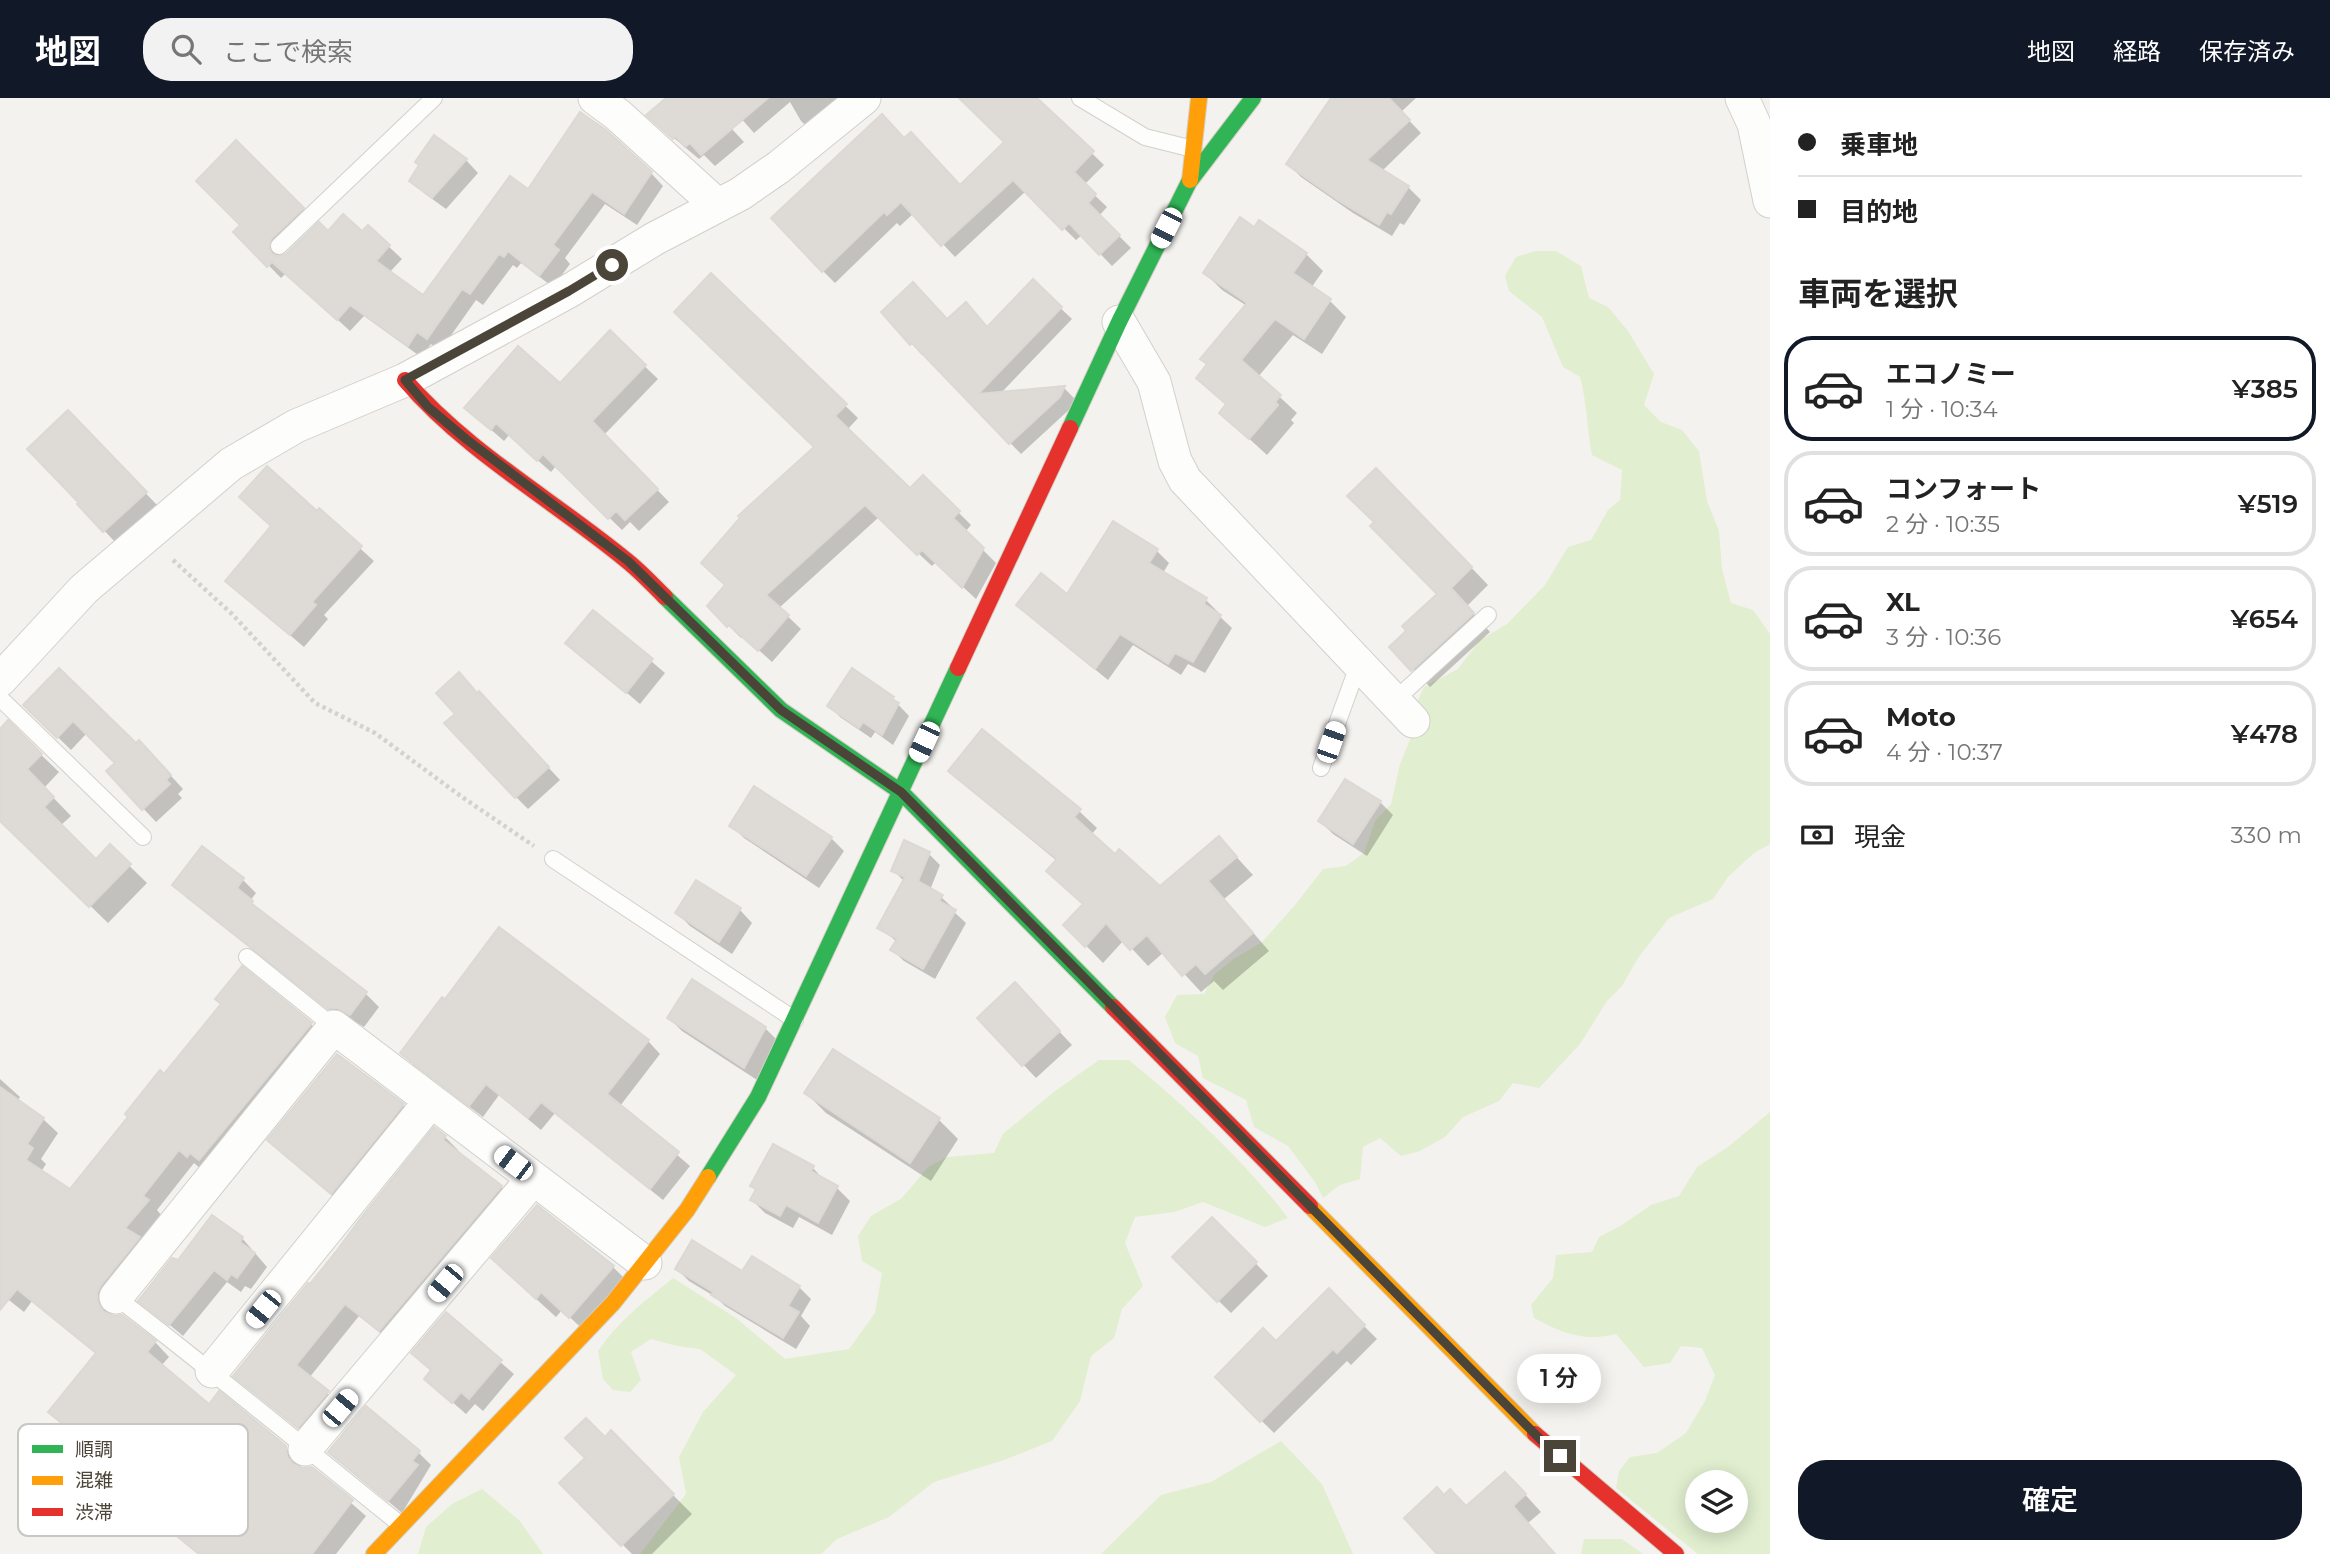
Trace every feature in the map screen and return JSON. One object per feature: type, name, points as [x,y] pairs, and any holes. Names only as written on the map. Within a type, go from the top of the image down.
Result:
[{"type":"street","points":[[595,98],[618,115],[717,205]]},
{"type":"street","points":[[0,680],[84,589],[231,464],[296,426],[405,380],[569,291],[654,239],[740,194],[779,167],[864,98]]},
{"type":"street","points":[[1189,182],[1199,98]]},
{"type":"street","points":[[374,1554],[614,1303],[687,1210],[758,1097],[1119,322],[1189,182],[1253,98]]},
{"type":"street","points":[[1742,98],[1754,124],[1770,201]]},
{"type":"street","points":[[1119,322],[1154,382],[1175,461],[1185,480],[1403,711]]},
{"type":"street","points":[[405,380],[428,407],[466,439],[628,561],[781,710],[901,792],[1541,1440],[1676,1554]]},
{"type":"street","points":[[116,1297],[334,1027],[645,1263]]},
{"type":"street","points":[[212,1371],[430,1101]]},
{"type":"street","points":[[305,1449],[533,1179]]},
{"type":"lane","points":[[279,246],[434,98]]},
{"type":"lane","points":[[1080,98],[1145,137],[1193,149]]},
{"type":"lane","points":[[1403,711],[1488,615]]},
{"type":"lane","points":[[1321,768],[1359,663]]},
{"type":"lane","points":[[0,698],[143,837]]},
{"type":"lane","points":[[552,859],[795,1020]]},
{"type":"lane","points":[[247,957],[334,1027]]},
{"type":"lane","points":[[116,1297],[212,1371],[401,1525]]},
{"type":"path","points":[[148,534],[241,623],[315,703],[375,733],[552,859]]},
{"type":"green space","points":[[1536,251],[1556,251],[1581,266],[1589,298],[1608,307],[1628,331],[1654,374],[1644,405],[1661,422],[1682,430],[1699,451],[1707,501],[1719,531],[1722,569],[1731,603],[1753,610],[1770,634],[1770,844],[1754,853],[1728,877],[1713,899],[1669,918],[1638,958],[1622,986],[1607,1001],[1580,1044],[1539,1088],[1513,1083],[1499,1101],[1463,1117],[1445,1137],[1420,1151],[1401,1156],[1380,1138],[1363,1147],[1360,1179],[1340,1185],[1323,1198],[1315,1182],[1288,1146],[1254,1127],[1246,1100],[1203,1078],[1198,1056],[1175,1043],[1165,1017],[1177,995],[1204,994],[1214,975],[1232,960],[1262,942],[1323,869],[1346,866],[1364,853],[1375,821],[1391,804],[1400,764],[1414,730],[1414,709],[1424,687],[1458,669],[1479,641],[1507,624],[1545,585],[1568,547],[1591,540],[1608,510],[1620,500],[1622,470],[1592,455],[1580,377],[1563,367],[1542,317],[1509,291],[1505,276],[1516,257]]},
{"type":"green space","points":[[1099,1060],[1129,1060],[1213,1134],[1288,1218],[1265,1227],[1203,1202],[1174,1212],[1135,1217],[1125,1243],[1143,1286],[1122,1309],[1114,1338],[1091,1356],[1080,1401],[1052,1441],[1004,1460],[934,1482],[889,1517],[837,1539],[821,1554],[640,1554],[686,1494],[679,1457],[703,1412],[736,1375],[700,1349],[651,1339],[631,1352],[641,1380],[630,1392],[613,1390],[603,1379],[598,1351],[614,1330],[673,1278],[736,1318],[785,1359],[849,1349],[875,1313],[882,1273],[862,1261],[858,1236],[871,1216],[902,1198],[928,1167],[947,1157],[994,1153],[1003,1134],[1055,1091]]},
{"type":"green space","points":[[1770,1112],[1770,1554],[1698,1554],[1616,1488],[1619,1471],[1630,1457],[1657,1453],[1686,1433],[1705,1401],[1715,1375],[1702,1348],[1681,1346],[1670,1363],[1644,1367],[1616,1334],[1594,1337],[1564,1332],[1534,1318],[1531,1305],[1553,1278],[1556,1255],[1592,1252],[1599,1237],[1651,1205],[1679,1196],[1697,1167],[1728,1147]]},
{"type":"green space","points":[[1281,1441],[1322,1484],[1353,1554],[1101,1554],[1161,1495],[1211,1482]]},
{"type":"green space","points":[[482,1489],[520,1521],[543,1554],[418,1554],[426,1527],[452,1504]]},
{"type":"green space","points":[[1584,1539],[1622,1539],[1643,1554],[1581,1554]]},
{"type":"building","points":[[666,98],[768,98],[701,155],[690,143],[685,147],[675,136],[673,139],[646,115]]},
{"type":"building","points":[[959,98],[1037,98],[1094,151],[1074,172],[1096,194],[1088,203],[1120,235],[1099,255],[1069,223],[1062,230],[1013,180],[941,246],[901,202],[887,215],[884,212],[822,272],[771,218],[882,114],[904,138],[911,132],[960,185],[1004,142]]},
{"type":"building","points":[[1331,98],[1389,98],[1410,120],[1367,160],[1409,186],[1391,214],[1387,212],[1379,225],[1286,164]]},
{"type":"building","points":[[580,112],[606,130],[652,172],[624,214],[592,192],[553,245],[559,250],[539,276],[508,251],[504,257],[499,254],[470,294],[462,289],[427,339],[417,332],[408,346],[350,305],[337,320],[272,262],[267,267],[233,232],[240,225],[196,181],[236,140],[304,208],[271,239],[269,248],[272,254],[286,254],[319,222],[328,231],[343,214],[362,231],[368,225],[390,245],[376,261],[423,295],[510,176],[528,189]]},
{"type":"building","points":[[434,135],[467,159],[432,198],[409,181],[419,165],[415,162]]},
{"type":"building","points":[[1240,217],[1254,227],[1259,220],[1307,253],[1293,273],[1331,299],[1304,339],[1275,319],[1241,360],[1281,395],[1275,402],[1278,405],[1249,439],[1219,413],[1226,404],[1196,378],[1207,364],[1200,359],[1247,303],[1203,273]]},
{"type":"building","points":[[711,273],[847,404],[835,416],[910,488],[923,475],[960,511],[953,518],[984,548],[962,588],[922,550],[917,555],[865,505],[766,595],[789,615],[758,651],[729,625],[727,627],[707,606],[725,585],[701,563],[740,518],[738,516],[814,447],[674,312]]},
{"type":"building","points":[[1033,279],[1062,307],[978,394],[1065,386],[1060,397],[1009,444],[912,343],[910,345],[881,312],[913,282],[947,319],[966,302],[987,327]]},
{"type":"building","points":[[610,330],[646,365],[592,421],[658,489],[625,520],[616,511],[608,519],[543,454],[537,461],[496,423],[491,430],[464,408],[518,346],[560,383]]},
{"type":"building","points":[[68,410],[147,492],[103,532],[27,449]]},
{"type":"building","points":[[267,466],[317,511],[319,508],[362,546],[312,602],[316,605],[290,635],[225,581],[271,526],[239,497]]},
{"type":"building","points":[[1376,468],[1472,567],[1451,588],[1474,613],[1411,671],[1389,647],[1406,631],[1402,626],[1437,594],[1370,526],[1374,522],[1347,496]]},
{"type":"building","points":[[1113,521],[1158,549],[1149,563],[1207,598],[1204,604],[1221,615],[1193,662],[1175,653],[1168,664],[1120,634],[1095,669],[1016,605],[1041,573],[1067,594]]},
{"type":"building","points":[[593,610],[653,659],[626,693],[565,643]]},
{"type":"building","points":[[59,668],[136,743],[139,740],[171,775],[166,780],[170,784],[142,810],[106,771],[115,763],[73,721],[57,738],[23,705]]},
{"type":"building","points":[[852,668],[899,703],[882,735],[863,722],[859,728],[827,706]]},
{"type":"building","points":[[459,672],[549,767],[515,798],[444,723],[455,714],[436,693]]},
{"type":"building","points":[[8,720],[42,754],[27,769],[54,797],[44,807],[96,859],[110,844],[131,864],[89,907],[0,821],[0,729]]},
{"type":"building","points":[[982,729],[1081,809],[1074,817],[1115,854],[1119,849],[1160,886],[1219,836],[1237,857],[1208,881],[1253,933],[1205,974],[1196,964],[1182,976],[1147,935],[1130,950],[1106,923],[1085,947],[1063,925],[1083,904],[1046,871],[1057,859],[948,771]]},
{"type":"building","points":[[1345,779],[1381,801],[1353,844],[1318,821]]},
{"type":"building","points":[[754,786],[832,837],[806,876],[729,826]]},
{"type":"building","points":[[904,840],[930,852],[918,881],[943,895],[939,901],[956,910],[923,969],[890,950],[897,939],[877,928],[905,877],[891,871]]},
{"type":"building","points":[[202,846],[244,878],[237,888],[253,901],[252,904],[367,992],[350,1015],[337,1008],[328,1009],[172,885]]},
{"type":"building","points":[[696,880],[741,908],[719,942],[675,913]]},
{"type":"building","points":[[499,927],[649,1040],[607,1094],[679,1152],[650,1189],[541,1102],[528,1118],[486,1084],[469,1106],[400,1053]]},
{"type":"building","points":[[242,966],[312,1023],[199,1160],[190,1153],[187,1157],[179,1150],[143,1196],[149,1200],[125,1228],[140,1237],[101,1285],[97,1293],[98,1303],[104,1312],[114,1316],[122,1315],[156,1341],[147,1352],[209,1404],[219,1391],[286,1446],[287,1456],[293,1464],[302,1468],[312,1467],[353,1500],[312,1554],[199,1554],[177,1536],[248,1536],[248,1424],[63,1424],[48,1412],[96,1353],[17,1289],[0,1310],[0,1087],[44,1118],[27,1144],[33,1148],[26,1160],[70,1189],[128,1117],[125,1114],[160,1070],[164,1074],[221,1004],[215,999]]},
{"type":"building","points":[[692,979],[766,1027],[744,1068],[667,1018]]},
{"type":"building","points":[[1015,982],[1060,1031],[1022,1066],[977,1018]]},
{"type":"building","points":[[833,1049],[940,1118],[910,1163],[804,1093]]},
{"type":"building","points":[[337,1054],[404,1104],[331,1194],[267,1140]]},
{"type":"building","points":[[434,1127],[446,1136],[443,1140],[502,1186],[379,1331],[345,1304],[296,1365],[329,1391],[298,1428],[233,1376],[308,1283],[310,1284]]},
{"type":"building","points":[[773,1144],[814,1166],[811,1171],[838,1186],[818,1223],[786,1205],[780,1216],[750,1200],[756,1189],[750,1186]]},
{"type":"building","points":[[537,1205],[614,1266],[569,1318],[541,1292],[536,1299],[491,1258]]},
{"type":"building","points":[[212,1215],[243,1237],[240,1242],[255,1253],[237,1278],[231,1274],[227,1280],[214,1270],[169,1325],[138,1301],[172,1258],[178,1260]]},
{"type":"building","points":[[1212,1217],[1257,1262],[1217,1302],[1172,1257]]},
{"type":"building","points":[[692,1240],[742,1271],[752,1256],[800,1286],[788,1306],[799,1312],[783,1338],[711,1295],[713,1292],[675,1269]]},
{"type":"building","points":[[1329,1288],[1365,1325],[1337,1353],[1333,1349],[1260,1422],[1215,1377],[1263,1328],[1276,1341]]},
{"type":"building","points":[[446,1312],[502,1360],[469,1399],[461,1392],[452,1403],[424,1379],[431,1370],[411,1353]]},
{"type":"building","points":[[366,1406],[420,1451],[412,1461],[418,1465],[388,1501],[328,1452]]},
{"type":"building","points":[[586,1418],[605,1437],[611,1430],[674,1494],[621,1546],[559,1483],[585,1458],[565,1438]]},
{"type":"building","points":[[1505,1472],[1526,1494],[1513,1506],[1555,1554],[1437,1554],[1404,1518],[1437,1487],[1444,1495],[1450,1489],[1466,1506]]},
{"type":"traffic: fast","points":[[1070,428],[1189,182],[1253,98]]},
{"type":"traffic: fast","points":[[665,597],[781,710],[901,792],[1113,1007]]},
{"type":"traffic: fast","points":[[708,1177],[758,1097],[958,668]]},
{"type":"traffic: slow","points":[[1190,180],[1199,98]]},
{"type":"traffic: slow","points":[[374,1554],[613,1303],[687,1210],[708,1177]]},
{"type":"traffic: slow","points":[[1310,1206],[1535,1434]]},
{"type":"traffic: jam","points":[[405,380],[455,430],[626,560],[665,597]]},
{"type":"traffic: jam","points":[[958,668],[1070,428]]},
{"type":"traffic: jam","points":[[1113,1007],[1310,1206]]},
{"type":"traffic: jam","points":[[1535,1434],[1676,1554]]},
{"type":"route","points":[[612,265],[405,380],[428,407],[466,439],[628,561],[781,710],[901,792],[1541,1440],[1560,1456]]}]
